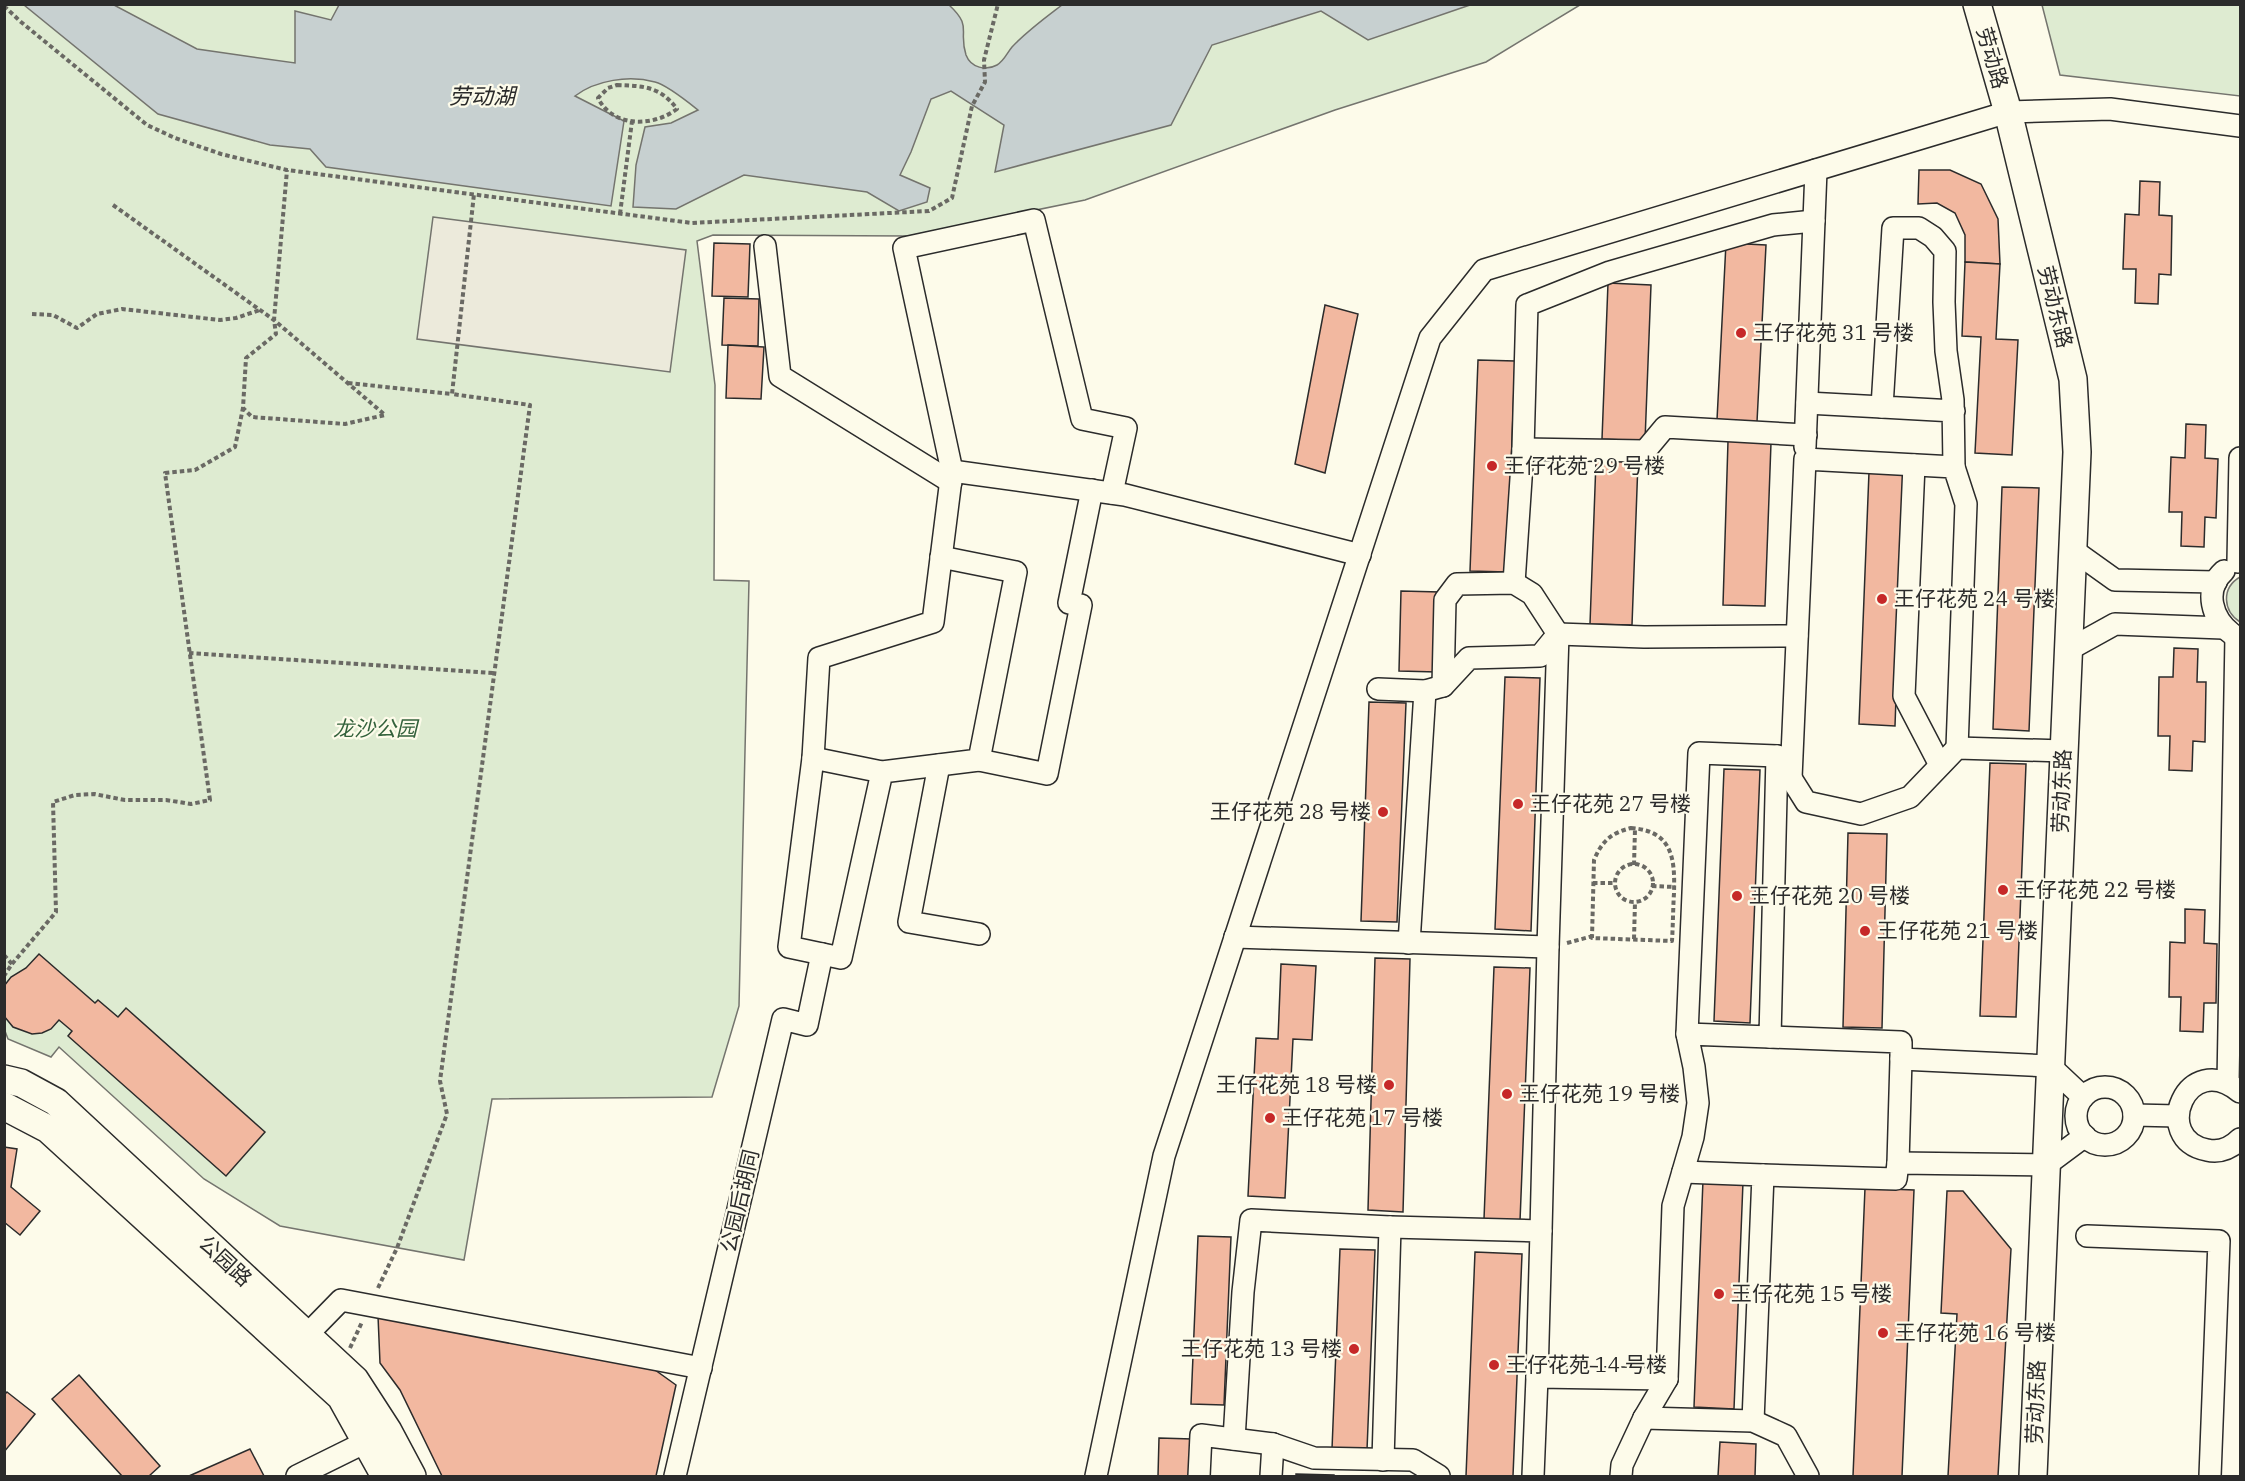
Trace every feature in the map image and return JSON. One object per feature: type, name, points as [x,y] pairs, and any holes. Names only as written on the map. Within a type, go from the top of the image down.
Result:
[{"type":"main road","name":"劳动路","points":[[1977,4],[2008,112]]},
{"type":"main road","name":"劳动东路","points":[[2008,112],[2073,379],[2077,452],[2033,1476]]},
{"type":"main road","name":"公园路","points":[[4,1079],[21,1083],[56,1101],[298,1343],[341,1396],[412,1476]]},
{"type":"main road","name":"公园路","points":[[4,1106],[48,1129],[298,1343],[342,1368],[355,1380],[378,1436],[385,1476]]},
{"type":"street","points":[[1096,1476],[1164,1156],[1431,338],[1484,270],[2008,112],[2110,109],[2241,126]]},
{"type":"street","points":[[1791,778],[1816,170]]},
{"type":"street","points":[[813,758],[882,772],[979,760],[1047,774],[1081,605],[1069,603],[1102,492],[1126,428],[1082,419],[1034,220],[904,248],[951,476],[933,622],[819,658],[813,758],[789,947],[841,958],[882,772]]},
{"type":"street","points":[[1514,583],[1523,449],[1527,304],[1610,272],[1773,225],[1814,221]]},
{"type":"street","points":[[1777,756],[1806,802],[1861,814],[1910,797],[1957,748],[1966,504],[1954,467],[1954,411],[1944,303],[1945,251],[1933,237],[1919,228],[1893,228],[1882,407]]},
{"type":"street","points":[[765,246],[780,376],[951,476],[1102,492],[1360,555]]},
{"type":"street","points":[[1807,404],[1954,411]]},
{"type":"street","points":[[1523,449],[1645,451],[1665,427],[1806,435]]},
{"type":"street","points":[[2241,458],[2239,561],[2229,566],[2220,575],[2212,599],[2214,613],[2233,634],[2237,767],[2234,1087],[2209,1080],[2198,1083],[2188,1090],[2181,1100],[2178,1116],[2182,1133],[2190,1143],[2200,1149],[2224,1150],[2241,1138]]},
{"type":"street","points":[[1805,459],[1954,467]]},
{"type":"street","points":[[1914,465],[1904,696],[1940,765]]},
{"type":"street","points":[[2073,550],[2115,580],[2216,582]]},
{"type":"street","points":[[941,557],[1016,572],[979,760]]},
{"type":"street","points":[[1409,943],[1445,600],[1457,584],[1514,583],[1532,594],[1558,634],[1533,1476]]},
{"type":"street","points":[[2068,650],[2115,624],[2233,634]]},
{"type":"street","points":[[1558,634],[1644,637],[1797,636]]},
{"type":"street","points":[[1378,689],[1434,688],[1469,658],[1540,656],[1558,634]]},
{"type":"street","points":[[1957,748],[2064,751]]},
{"type":"street","points":[[1621,1476],[1622,1465],[1644,1418],[1666,1379],[1673,1206],[1693,1137],[1698,1103],[1687,1034],[1699,753],[1777,756]]},
{"type":"street","points":[[1770,1037],[1777,756]]},
{"type":"street","points":[[939,765],[909,922],[979,934]]},
{"type":"street","points":[[1235,937],[1548,947]]},
{"type":"street","name":"公园后胡同","points":[[675,1476],[783,1019],[807,1025],[822,954]]},
{"type":"street","points":[[1683,1172],[1896,1179],[1898,1163],[1901,1042],[1687,1034]]},
{"type":"street","points":[[1901,1059],[2050,1066],[2083,1097]]},
{"type":"street","points":[[2100,1087],[2119,1090],[2132,1105],[2134,1115],[2129,1132],[2115,1143],[2097,1143],[2085,1136],[2078,1125],[2076,1116],[2083,1097],[2091,1090],[2100,1087]]},
{"type":"street","points":[[2134,1115],[2178,1116]]},
{"type":"street","points":[[1898,1163],[2046,1165],[2085,1136]]},
{"type":"street","points":[[1753,1421],[1763,1175]]},
{"type":"street","points":[[1234,1439],[1243,1292],[1251,1220],[1541,1231]]},
{"type":"street","points":[[1383,1460],[1390,1227]]},
{"type":"street","points":[[2087,1236],[2219,1241],[2210,1476]]},
{"type":"street","points":[[298,1343],[341,1300],[701,1368]]},
{"type":"street","points":[[1537,1377],[1666,1379]]},
{"type":"street","points":[[1644,1418],[1753,1421],[1786,1436],[1808,1476]]},
{"type":"street","points":[[1199,1476],[1201,1435],[1273,1444],[1347,1468],[1383,1460],[1413,1460],[1439,1476]]},
{"type":"street","points":[[297,1476],[378,1436]]},
{"type":"street","points":[[1271,1476],[1273,1444]]},
{"type":"path","points":[[4,6],[147,125],[175,138],[221,154],[287,170],[692,223],[929,211],[952,198],[972,106],[985,82],[984,60],[998,4]]},
{"type":"path","points":[[617,85],[639,86],[657,91],[669,98],[676,109],[658,120],[632,121],[603,108],[598,98],[608,88],[617,85]]},
{"type":"path","points":[[620,214],[632,121]]},
{"type":"path","points":[[4,976],[56,912],[53,802],[75,795],[94,794],[125,800],[166,800],[191,804],[210,800],[165,473],[195,470],[235,447],[243,408],[246,358],[276,334],[274,320],[287,170]]},
{"type":"path","points":[[452,394],[474,194]]},
{"type":"path","points":[[113,206],[261,310],[385,415],[345,424],[252,417],[243,408]]},
{"type":"path","points":[[32,314],[53,315],[77,328],[97,314],[122,309],[220,320],[236,318],[261,310]]},
{"type":"path","points":[[342,1368],[397,1248],[447,1114],[440,1081],[530,405],[347,383]]},
{"type":"path","points":[[189,653],[494,673]]},
{"type":"path","points":[[1548,947],[1593,936],[1593,938],[1672,941],[1675,867],[1672,854],[1656,835],[1635,829],[1618,831],[1607,838],[1599,848],[1594,860],[1593,936]]},
{"type":"path","points":[[1635,829],[1635,865]]},
{"type":"path","points":[[1635,865],[1649,872],[1653,884],[1648,895],[1635,902],[1622,898],[1615,888],[1615,883],[1620,870],[1626,866],[1635,865]]},
{"type":"path","points":[[1593,883],[1615,883]]},
{"type":"path","points":[[1634,939],[1635,902]]},
{"type":"path","points":[[4,955],[12,964]]},
{"type":"green space","name":"龙沙公园","points":[[5,5],[1580,5],[1486,62],[1335,110],[1085,200],[909,236],[713,235],[697,241],[715,385],[714,580],[749,581],[739,1006],[712,1097],[492,1099],[464,1260],[280,1226],[204,1179],[59,1047],[51,1057],[8,1039],[5,1031]]},
{"type":"green space","points":[[2042,5],[2240,5],[2240,96],[2060,75]]},
{"type":"green space","points":[[2240,577],[2240,622],[2230,612],[2226,600],[2230,587]]},
{"type":"shaded area","points":[[433,217],[686,250],[670,372],[417,339]]},
{"type":"water","name":"劳动湖","points":[[24,5],[114,5],[197,49],[295,63],[295,11],[331,20],[339,5],[949,5],[963,24],[964,47],[968,59],[971,63],[984,68],[993,67],[1004,59],[1012,47],[1062,5],[1470,5],[1368,40],[1321,11],[1212,45],[1171,125],[995,172],[1004,125],[951,91],[931,99],[900,175],[930,188],[927,202],[899,211],[867,192],[744,175],[676,209],[633,207],[636,165],[645,127],[671,123],[698,110],[660,84],[634,79],[613,80],[593,86],[575,96],[624,121],[611,206],[326,167],[310,149],[270,145],[158,114]]},
{"type":"building","points":[[1919,170],[1950,170],[1981,184],[1998,219],[2000,264],[1965,262],[1965,235],[1955,213],[1937,203],[1918,204]]},
{"type":"building","points":[[2140,181],[2160,182],[2159,215],[2172,216],[2171,275],[2159,274],[2158,304],[2135,303],[2136,269],[2123,269],[2125,214],[2139,215]]},
{"type":"building","points":[[714,243],[750,244],[748,297],[712,296]]},
{"type":"building","name":"王仔花苑 31 号楼","points":[[1726,243],[1766,245],[1757,422],[1717,420]]},
{"type":"building","points":[[1965,262],[2000,264],[1996,339],[2018,340],[2012,455],[1975,453],[1981,337],[1962,336]]},
{"type":"building","points":[[1608,283],[1651,285],[1645,441],[1602,439]]},
{"type":"building","points":[[724,298],[759,299],[758,346],[722,345]]},
{"type":"building","points":[[1325,305],[1358,314],[1325,473],[1295,464]]},
{"type":"building","points":[[728,345],[764,347],[761,399],[726,398]]},
{"type":"building","name":"王仔花苑 29 号楼","points":[[1478,360],[1515,361],[1507,572],[1470,571]]},
{"type":"building","points":[[2186,424],[2206,425],[2205,458],[2218,459],[2216,518],[2205,517],[2204,547],[2181,546],[2182,512],[2169,512],[2171,457],[2185,458]]},
{"type":"building","points":[[1728,441],[1771,443],[1765,606],[1723,605]]},
{"type":"building","points":[[1596,461],[1638,462],[1632,625],[1590,624]]},
{"type":"building","name":"王仔花苑 24 号楼","points":[[1869,472],[1904,473],[1895,726],[1859,724]]},
{"type":"building","points":[[2002,487],[2039,488],[2029,731],[1993,729]]},
{"type":"building","points":[[1401,591],[1440,592],[1437,672],[1399,671]]},
{"type":"building","points":[[2174,648],[2198,649],[2197,682],[2206,682],[2205,742],[2193,741],[2192,771],[2169,770],[2170,736],[2158,736],[2159,677],[2173,677]]},
{"type":"building","name":"王仔花苑 27 号楼","points":[[1505,677],[1540,678],[1531,931],[1495,929]]},
{"type":"building","name":"王仔花苑 28 号楼","points":[[1369,702],[1406,703],[1397,922],[1361,921]]},
{"type":"building","name":"王仔花苑 22 号楼","points":[[1990,763],[2026,764],[2016,1017],[1980,1016]]},
{"type":"building","name":"王仔花苑 20 号楼","points":[[1724,769],[1760,770],[1750,1023],[1714,1021]]},
{"type":"building","name":"王仔花苑 21 号楼","points":[[1848,833],[1887,834],[1882,1028],[1843,1027]]},
{"type":"building","points":[[2185,909],[2205,910],[2204,943],[2217,944],[2216,1003],[2204,1003],[2203,1032],[2180,1031],[2181,997],[2169,997],[2170,942],[2185,943]]},
{"type":"building","points":[[39,954],[95,1003],[98,1000],[118,1017],[126,1008],[265,1132],[226,1176],[68,1036],[72,1031],[59,1020],[51,1029],[42,1033],[32,1034],[13,1027],[4,1016],[4,986],[11,977],[26,968]]},
{"type":"building","name":"王仔花苑 18 号楼","points":[[1375,958],[1410,959],[1403,1212],[1368,1210]]},
{"type":"building","name":"王仔花苑 17 号楼","points":[[1281,964],[1316,966],[1312,1040],[1293,1039],[1285,1198],[1248,1196],[1256,1038],[1278,1039]]},
{"type":"building","name":"王仔花苑 19 号楼","points":[[1494,967],[1530,968],[1520,1221],[1484,1219]]},
{"type":"building","points":[[4,1147],[17,1149],[11,1187],[40,1211],[20,1235],[4,1222]]},
{"type":"building","name":"王仔花苑 15 号楼","points":[[1703,1180],[1743,1182],[1734,1409],[1694,1407]]},
{"type":"building","name":"王仔花苑 16 号楼","points":[[1865,1188],[1914,1190],[1902,1476],[1853,1476]]},
{"type":"building","points":[[1947,1191],[1963,1191],[2011,1249],[1998,1476],[1948,1476],[1957,1314],[1941,1313]]},
{"type":"building","points":[[1198,1236],[1231,1237],[1224,1405],[1191,1404]]},
{"type":"building","name":"王仔花苑 13 号楼","points":[[1340,1249],[1375,1250],[1367,1450],[1332,1449]]},
{"type":"building","name":"王仔花苑 14 号楼","points":[[1475,1252],[1522,1254],[1513,1476],[1466,1476]]},
{"type":"building","points":[[378,1316],[641,1360],[676,1385],[656,1476],[442,1476],[400,1390],[380,1363]]},
{"type":"building","points":[[79,1375],[160,1466],[149,1476],[122,1476],[52,1399]]},
{"type":"building","points":[[7,1392],[35,1414],[4,1452],[4,1395]]},
{"type":"building","points":[[1159,1438],[1192,1439],[1191,1476],[1158,1476]]},
{"type":"building","points":[[1720,1442],[1756,1444],[1755,1476],[1718,1476]]},
{"type":"building","points":[[250,1449],[264,1476],[189,1476]]},
{"type":"building","points":[[1296,1474],[1334,1475],[1334,1476],[1296,1476]]},
{"type":"place","name":"王仔花苑 31 号楼","points":[[1741,333]]},
{"type":"place","name":"王仔花苑 29 号楼","points":[[1492,466]]},
{"type":"place","name":"王仔花苑 24 号楼","points":[[1882,599]]},
{"type":"place","name":"王仔花苑 27 号楼","points":[[1518,804]]},
{"type":"place","name":"王仔花苑 28 号楼","points":[[1383,812]]},
{"type":"place","name":"王仔花苑 22 号楼","points":[[2003,890]]},
{"type":"place","name":"王仔花苑 20 号楼","points":[[1737,896]]},
{"type":"place","name":"王仔花苑 21 号楼","points":[[1865,931]]},
{"type":"place","name":"王仔花苑 18 号楼","points":[[1389,1085]]},
{"type":"place","name":"王仔花苑 19 号楼","points":[[1507,1094]]},
{"type":"place","name":"王仔花苑 17 号楼","points":[[1270,1118]]},
{"type":"place","name":"王仔花苑 15 号楼","points":[[1719,1294]]},
{"type":"place","name":"王仔花苑 16 号楼","points":[[1883,1333]]},
{"type":"place","name":"王仔花苑 13 号楼","points":[[1354,1349]]},
{"type":"place","name":"王仔花苑 14 号楼","points":[[1494,1365]]}]
